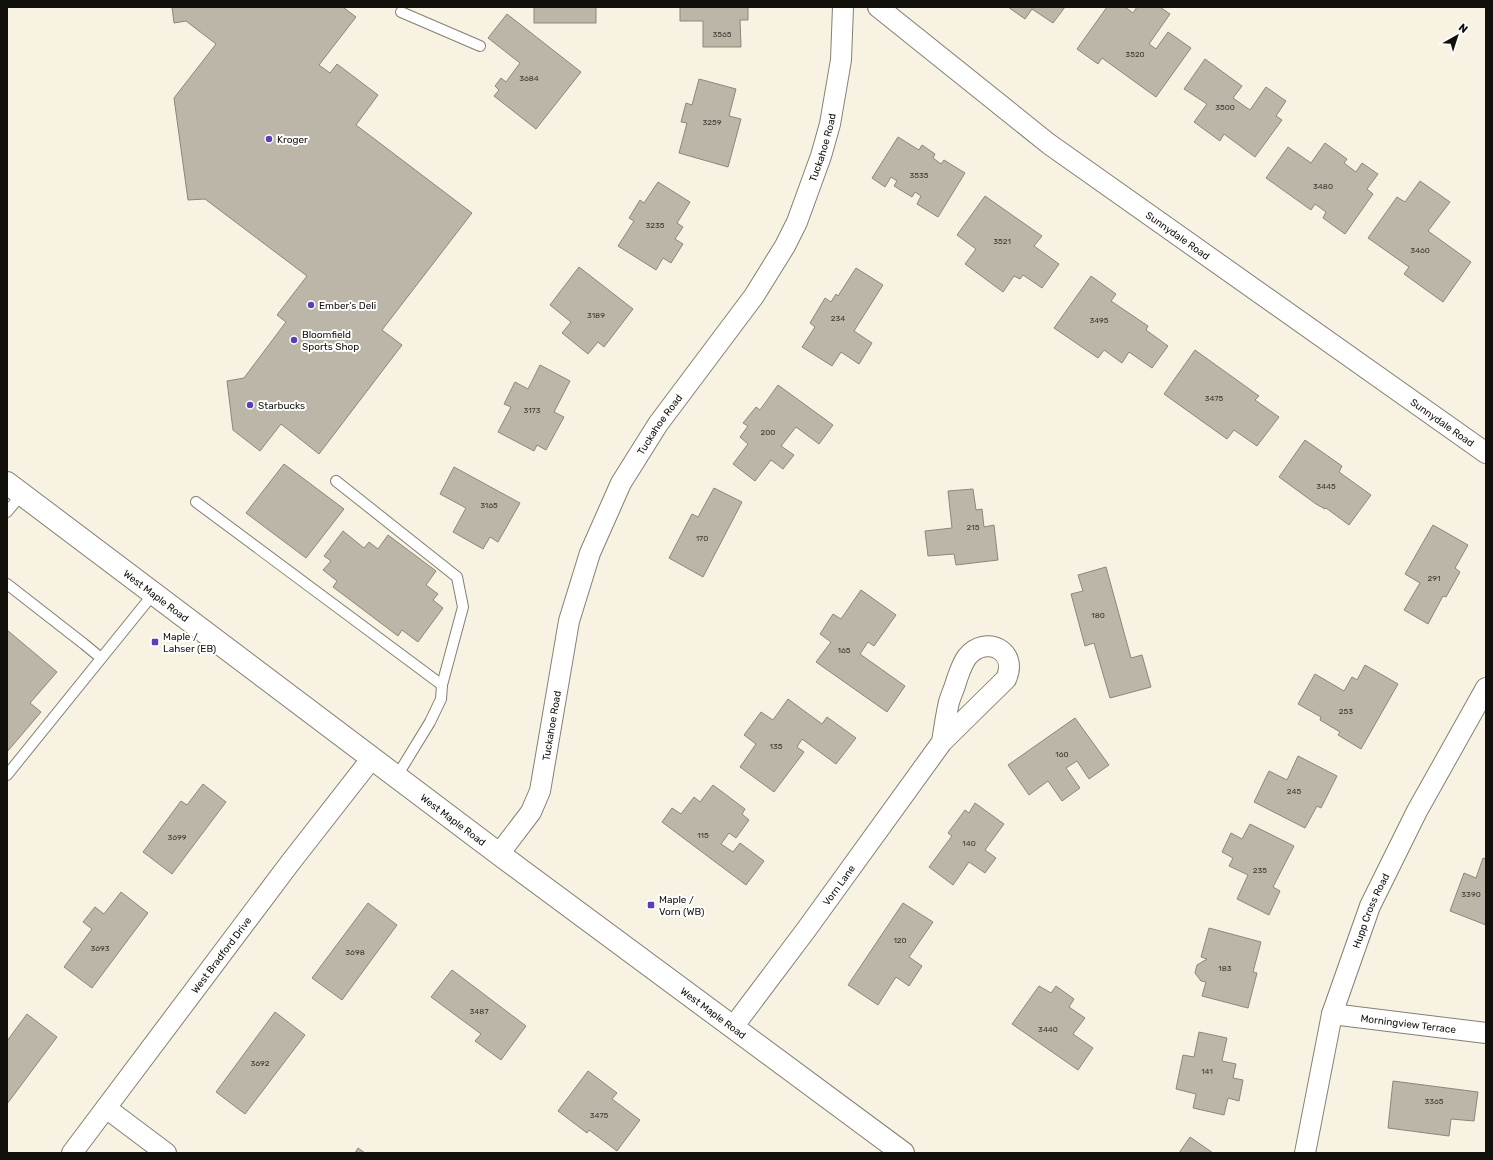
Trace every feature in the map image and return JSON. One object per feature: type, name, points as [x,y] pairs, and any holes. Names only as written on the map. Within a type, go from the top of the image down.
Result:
[{"type":"main road","name":"West Maple Road","points":[[15,489],[499,854],[903,1153]]},
{"type":"street","name":"Tuckahoe Road","points":[[499,854],[531,812],[540,791],[569,621],[590,553],[621,483],[658,424],[768,277],[797,222],[822,156],[830,124],[840,60],[843,7]]},
{"type":"street","name":"Sunnydale Road","points":[[878,7],[1049,144],[1486,453]]},
{"type":"street","name":"Hupp Cross Road","points":[[1305,1153],[1332,1014],[1370,906],[1417,811],[1486,688]]},
{"type":"street","name":"Vorn Lane","points":[[733,1027],[806,930],[942,742]]},
{"type":"street","name":"West Bradford Drive","points":[[72,1153],[372,758]]},
{"type":"street","name":"Morningview Terrace","points":[[1332,1014],[1486,1033]]},
{"type":"street","points":[[106,1108],[166,1153]]},
{"type":"lane","points":[[401,12],[480,46]]},
{"type":"lane","points":[[336,480],[345,489],[457,576],[463,607],[442,685],[441,699],[430,722],[397,776]]},
{"type":"lane","points":[[7,512],[15,489]]},
{"type":"lane","points":[[196,502],[442,685]]},
{"type":"lane","points":[[7,584],[101,658]]},
{"type":"lane","points":[[7,775],[154,593]]},
{"type":"building","points":[[172,7],[343,7],[356,17],[319,65],[330,73],[337,64],[378,95],[356,125],[472,213],[382,330],[402,345],[319,454],[281,424],[260,451],[233,430],[227,381],[244,378],[286,322],[277,315],[307,276],[205,199],[188,200],[174,98],[216,44],[186,21],[174,23]]},
{"type":"building","points":[[534,7],[596,7],[596,23],[534,23]]},
{"type":"building","points":[[680,7],[748,7],[748,20],[740,20],[741,47],[703,47],[703,21],[680,21]]},
{"type":"building","points":[[1008,7],[1065,7],[1053,23],[1032,9],[1025,19]]},
{"type":"building","points":[[1107,7],[1125,7],[1133,13],[1137,7],[1160,7],[1170,14],[1149,44],[1156,49],[1168,32],[1191,48],[1156,97],[1102,58],[1098,64],[1077,49]]},
{"type":"building","points":[[507,14],[581,72],[536,129],[494,96],[499,90],[495,86],[501,78],[506,82],[520,63],[488,38]]},
{"type":"building","points":[[1205,59],[1242,86],[1233,98],[1250,110],[1266,87],[1286,101],[1276,116],[1282,120],[1255,157],[1224,134],[1220,141],[1194,122],[1207,104],[1184,89]]},
{"type":"building","points":[[699,79],[736,89],[729,116],[741,119],[728,167],[679,153],[687,123],[681,122],[686,103],[692,105]]},
{"type":"building","points":[[898,137],[919,150],[922,145],[935,154],[933,158],[941,164],[944,160],[965,173],[938,217],[917,204],[921,196],[915,192],[912,197],[894,186],[897,181],[891,177],[885,187],[872,178]]},
{"type":"building","points":[[1325,143],[1347,159],[1344,163],[1356,172],[1362,163],[1378,174],[1367,189],[1373,194],[1345,234],[1323,218],[1326,212],[1315,204],[1311,210],[1266,178],[1288,147],[1311,163]]},
{"type":"building","points":[[1420,181],[1450,202],[1428,231],[1471,262],[1443,302],[1404,274],[1409,267],[1368,238],[1397,197],[1405,202]]},
{"type":"building","points":[[658,182],[690,202],[677,223],[683,227],[675,239],[683,244],[671,263],[663,258],[656,270],[618,246],[634,221],[629,218],[640,200],[644,203]]},
{"type":"building","points":[[985,196],[1042,236],[1034,246],[1059,264],[1042,288],[1023,275],[1020,279],[1014,276],[1003,292],[965,264],[976,249],[957,235]]},
{"type":"building","points":[[579,267],[633,309],[604,347],[598,342],[588,354],[562,333],[571,322],[550,305]]},
{"type":"building","points":[[856,268],[883,285],[854,331],[872,343],[859,364],[841,352],[832,366],[802,347],[815,327],[810,323],[825,298],[831,302],[836,294],[838,296]]},
{"type":"building","points":[[1091,276],[1116,294],[1111,301],[1148,326],[1146,330],[1168,346],[1152,368],[1129,352],[1122,363],[1104,350],[1098,358],[1054,328]]},
{"type":"building","points":[[1195,350],[1259,396],[1255,400],[1279,417],[1257,446],[1234,430],[1227,439],[1164,394]]},
{"type":"building","points":[[540,365],[570,381],[554,412],[564,417],[546,450],[537,445],[534,451],[498,432],[511,407],[504,404],[515,382],[528,389]]},
{"type":"building","points":[[778,385],[833,425],[819,444],[796,427],[781,446],[794,455],[783,469],[771,460],[755,481],[733,464],[748,444],[740,437],[748,426],[743,423],[756,407],[760,410]]},
{"type":"building","points":[[1305,440],[1342,466],[1339,472],[1371,495],[1349,525],[1326,508],[1325,509],[1316,504],[1279,477]]},
{"type":"building","points":[[284,464],[344,509],[306,558],[246,513]]},
{"type":"building","points":[[454,467],[520,503],[498,542],[490,537],[483,549],[453,532],[466,508],[440,494]]},
{"type":"building","points":[[714,488],[742,502],[703,577],[669,558],[692,514],[698,517]]},
{"type":"building","points":[[973,489],[976,510],[982,509],[984,527],[994,525],[998,560],[956,565],[954,554],[928,556],[925,531],[952,528],[948,491]]},
{"type":"building","points":[[1433,525],[1468,545],[1455,568],[1460,572],[1446,597],[1443,596],[1428,624],[1404,610],[1420,583],[1405,574]]},
{"type":"building","points":[[343,531],[364,548],[369,542],[378,549],[388,535],[436,571],[426,585],[438,594],[433,600],[443,608],[418,642],[402,630],[398,636],[333,587],[337,581],[323,570],[331,561],[324,556]]},
{"type":"building","points":[[1106,567],[1131,658],[1142,655],[1151,687],[1110,698],[1094,643],[1085,646],[1071,594],[1083,591],[1078,575]]},
{"type":"building","points":[[861,590],[896,615],[874,646],[868,642],[860,654],[905,686],[887,712],[816,662],[831,642],[820,634],[833,614],[841,619]]},
{"type":"building","points":[[7,630],[57,672],[30,703],[41,712],[7,752]]},
{"type":"building","points":[[1365,665],[1398,684],[1361,749],[1338,735],[1340,732],[1320,720],[1321,717],[1298,704],[1315,674],[1344,691],[1352,677],[1357,680]]},
{"type":"building","points":[[788,699],[822,724],[827,717],[856,738],[836,764],[802,739],[797,747],[804,752],[774,792],[740,767],[756,744],[744,735],[761,712],[773,720]]},
{"type":"building","points":[[1075,718],[1109,765],[1089,779],[1077,761],[1066,768],[1080,788],[1062,801],[1048,781],[1029,795],[1008,765]]},
{"type":"building","points":[[1298,756],[1337,776],[1321,808],[1317,806],[1305,828],[1254,802],[1269,771],[1287,780]]},
{"type":"building","points":[[203,784],[226,802],[172,874],[143,852],[181,801],[187,805]]},
{"type":"building","points":[[713,785],[745,809],[742,814],[749,820],[736,838],[729,833],[721,844],[733,852],[740,843],[764,861],[746,885],[662,822],[672,808],[681,814],[694,797],[700,802]]},
{"type":"building","points":[[975,803],[1004,824],[985,850],[996,858],[985,873],[969,862],[953,885],[929,867],[952,836],[948,833],[965,810],[969,813]]},
{"type":"building","points":[[1250,824],[1294,846],[1273,887],[1280,891],[1269,915],[1237,899],[1248,875],[1229,866],[1233,858],[1222,852],[1231,833],[1242,839]]},
{"type":"building","points":[[1483,858],[1486,859],[1486,925],[1450,911],[1464,873],[1476,878]]},
{"type":"building","points":[[121,892],[148,913],[92,988],[64,967],[92,929],[83,922],[95,907],[104,914]]},
{"type":"building","points":[[368,903],[397,925],[342,1000],[312,978]]},
{"type":"building","points":[[903,903],[933,922],[909,957],[922,966],[909,986],[896,977],[878,1005],[848,985]]},
{"type":"building","points":[[1209,928],[1261,942],[1253,972],[1257,973],[1248,1008],[1202,996],[1206,982],[1201,981],[1195,973],[1197,965],[1207,959],[1201,957]]},
{"type":"building","points":[[452,970],[526,1026],[501,1060],[475,1041],[481,1034],[431,997]]},
{"type":"building","points":[[1039,986],[1051,993],[1056,986],[1074,999],[1069,1007],[1085,1018],[1073,1034],[1093,1048],[1078,1070],[1012,1024]]},
{"type":"building","points":[[275,1012],[305,1035],[245,1114],[216,1092]]},
{"type":"building","points":[[27,1014],[57,1037],[7,1104],[7,1041]]},
{"type":"building","points":[[1199,1032],[1227,1038],[1222,1061],[1236,1064],[1233,1078],[1243,1080],[1239,1101],[1228,1098],[1224,1115],[1193,1108],[1196,1094],[1176,1089],[1183,1055],[1194,1057]]},
{"type":"building","points":[[588,1071],[617,1093],[612,1099],[640,1120],[617,1151],[589,1130],[587,1133],[558,1111]]},
{"type":"building","points":[[1393,1081],[1478,1092],[1474,1121],[1451,1119],[1449,1136],[1388,1128]]},
{"type":"building","points":[[1190,1137],[1213,1153],[1179,1153]]},
{"type":"building","points":[[358,1148],[365,1153],[355,1153]]},
{"type":"place","name":"Kroger","points":[[269,139]]},
{"type":"place","name":"Ember's Deli","points":[[311,305]]},
{"type":"place","name":"Bloomfield Sports Shop","points":[[294,340]]},
{"type":"place","name":"Starbucks","points":[[250,405]]},
{"type":"place","name":"Maple / Lahser (EB)","points":[[155,642]]},
{"type":"place","name":"Maple / Vorn (WB)","points":[[651,905]]}]
